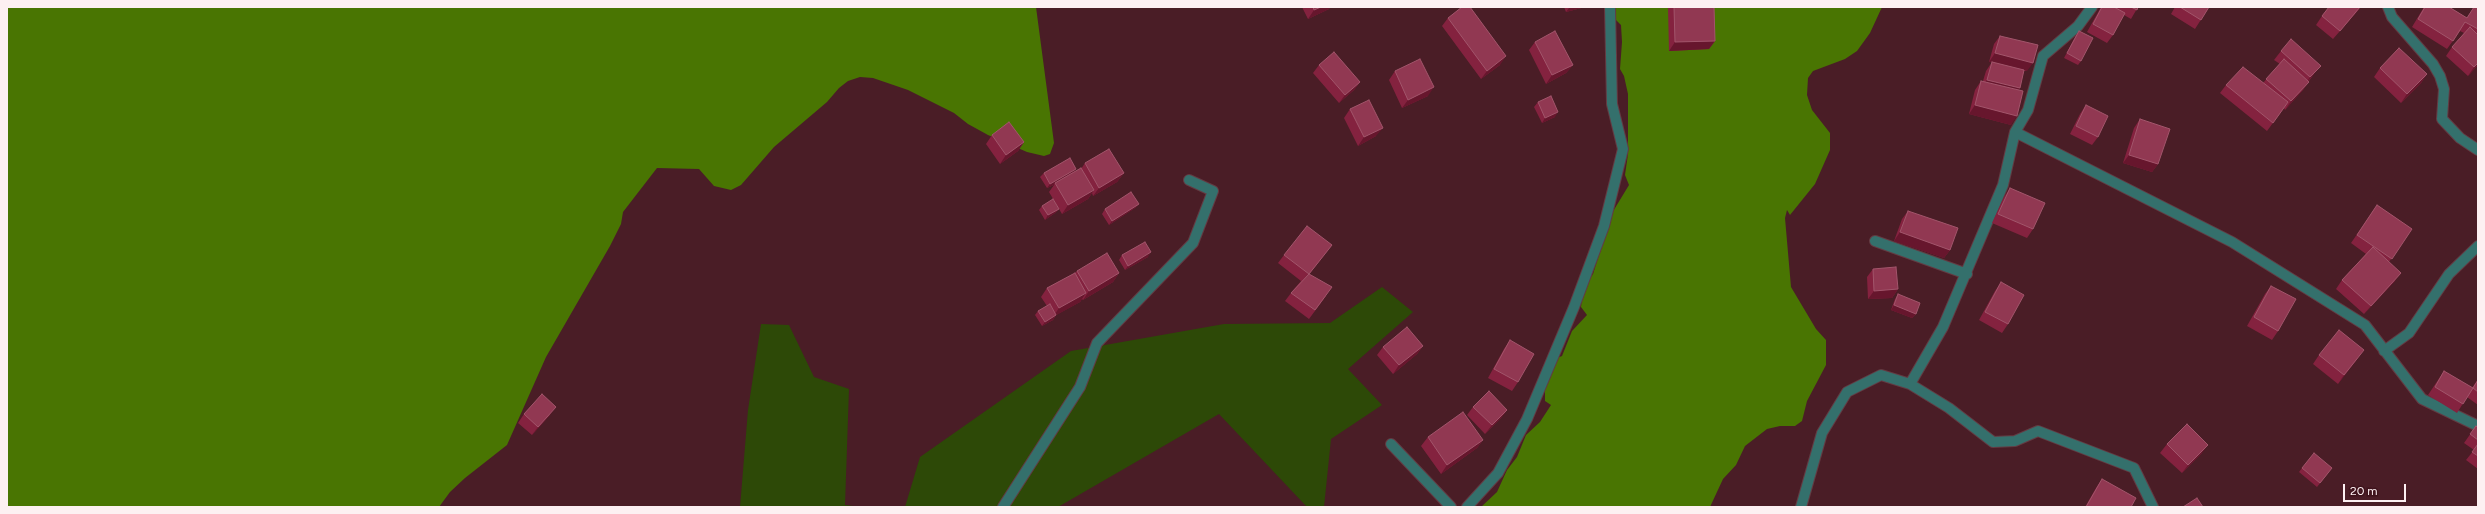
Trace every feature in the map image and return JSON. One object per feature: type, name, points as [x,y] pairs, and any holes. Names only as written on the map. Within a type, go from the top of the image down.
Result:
[{"type":"street","points":[[1466,507],[1498,474],[1527,419],[1574,307],[1604,226],[1623,149],[1612,104],[1610,7]]},
{"type":"street","points":[[1910,384],[1943,327],[1967,274],[2003,185],[2015,132],[2028,110],[2043,56],[2078,26],[2092,7]]},
{"type":"street","points":[[2388,7],[2392,17],[2433,64],[2440,76],[2444,90],[2442,119],[2460,138],[2478,150]]},
{"type":"street","points":[[2015,132],[2232,242],[2365,325],[2422,399],[2478,426]]},
{"type":"street","points":[[1003,507],[1080,387],[1097,343],[1193,243],[1213,191],[1189,180]]},
{"type":"street","points":[[1874,241],[1967,274]]},
{"type":"street","points":[[2384,351],[2409,333],[2449,274],[2478,246]]},
{"type":"street","points":[[1801,507],[1822,433],[1847,392],[1881,375],[1910,384],[1949,408],[1993,442],[2015,441],[2038,431],[2134,468],[2153,507]]},
{"type":"street","points":[[1391,444],[1451,507]]},
{"type":"green space","points":[[7,7],[1036,7],[1054,143],[1050,154],[1044,156],[1027,152],[988,135],[968,124],[954,113],[908,90],[873,78],[860,77],[848,81],[839,88],[827,102],[774,147],[741,185],[731,190],[714,186],[699,169],[657,168],[623,212],[621,224],[610,246],[546,357],[507,445],[465,478],[450,492],[439,507],[7,507]]},
{"type":"green space","points":[[1613,7],[1882,7],[1870,33],[1857,51],[1845,59],[1813,71],[1808,78],[1807,95],[1812,110],[1830,133],[1830,150],[1815,184],[1790,215],[1787,210],[1785,218],[1791,287],[1816,329],[1826,340],[1826,365],[1807,401],[1802,421],[1795,426],[1780,426],[1767,429],[1745,446],[1736,465],[1723,479],[1710,507],[1481,507],[1497,492],[1507,470],[1517,457],[1526,435],[1540,422],[1551,405],[1545,401],[1545,389],[1557,358],[1562,356],[1572,331],[1587,315],[1581,307],[1583,288],[1593,274],[1612,213],[1629,185],[1625,175],[1628,154],[1628,94],[1624,76],[1620,69],[1622,42],[1621,25],[1614,18]]},
{"type":"green space","points":[[1382,287],[1413,312],[1348,369],[1382,405],[1331,439],[1324,507],[1307,507],[1219,414],[1058,507],[905,507],[920,457],[1071,351],[1224,324],[1330,323]]},
{"type":"green space","points":[[761,324],[789,325],[814,377],[849,389],[845,505],[862,507],[740,507],[748,410]]},
{"type":"building","points":[[1313,7],[1321,7],[1314,10]]},
{"type":"building","points":[[1462,7],[1470,7],[1506,56],[1487,71],[1448,18]]},
{"type":"building","points":[[1674,7],[1714,7],[1715,41],[1675,42]]},
{"type":"building","points":[[2102,7],[2114,7],[2125,13],[2113,35],[2093,24]]},
{"type":"building","points":[[2131,7],[2138,7],[2137,10]]},
{"type":"building","points":[[2180,7],[2209,7],[2201,20]]},
{"type":"building","points":[[2329,7],[2360,7],[2340,31],[2322,16]]},
{"type":"building","points":[[2425,7],[2449,7],[2467,18],[2474,7],[2478,7],[2478,29],[2465,22],[2453,41],[2418,19]]},
{"type":"building","points":[[2470,27],[2478,35],[2478,63],[2474,67],[2452,47]]},
{"type":"building","points":[[1555,31],[1573,65],[1552,75],[1535,42]]},
{"type":"building","points":[[2079,31],[2093,38],[2081,61],[2067,53]]},
{"type":"building","points":[[2000,36],[2038,45],[2033,63],[1995,53]]},
{"type":"building","points":[[2291,39],[2321,66],[2310,77],[2281,51]]},
{"type":"building","points":[[2399,48],[2427,74],[2407,94],[2380,68]]},
{"type":"building","points":[[1334,52],[1360,82],[1345,95],[1319,65]]},
{"type":"building","points":[[1420,59],[1434,87],[1408,100],[1395,71]]},
{"type":"building","points":[[2284,59],[2309,82],[2291,101],[2266,79]]},
{"type":"building","points":[[1992,62],[2024,70],[2020,88],[1987,80]]},
{"type":"building","points":[[2243,67],[2288,102],[2273,123],[2226,85]]},
{"type":"building","points":[[1981,81],[2023,91],[2017,116],[1975,105]]},
{"type":"building","points":[[1551,96],[1558,112],[1545,118],[1538,102]]},
{"type":"building","points":[[1369,100],[1383,128],[1364,137],[1350,109]]},
{"type":"building","points":[[2086,105],[2108,116],[2098,137],[2076,126]]},
{"type":"building","points":[[2140,119],[2170,129],[2158,164],[2129,155]]},
{"type":"building","points":[[1009,122],[1024,142],[1006,155],[992,135]]},
{"type":"building","points":[[1109,149],[1124,173],[1099,188],[1085,163]]},
{"type":"building","points":[[1070,158],[1076,169],[1050,184],[1044,173]]},
{"type":"building","points":[[1081,168],[1094,190],[1068,205],[1055,183]]},
{"type":"building","points":[[2010,188],[2045,203],[2033,229],[1998,214]]},
{"type":"building","points":[[1131,192],[1139,204],[1112,221],[1105,209]]},
{"type":"building","points":[[1053,199],[1059,209],[1048,215],[1042,206]]},
{"type":"building","points":[[2377,205],[2412,229],[2392,259],[2357,235]]},
{"type":"building","points":[[1908,211],[1958,228],[1950,250],[1900,232]]},
{"type":"building","points":[[1307,226],[1332,245],[1309,274],[1284,255]]},
{"type":"building","points":[[1145,242],[1151,252],[1128,266],[1122,255]]},
{"type":"building","points":[[2373,247],[2401,273],[2371,306],[2342,280]]},
{"type":"building","points":[[1107,253],[1119,273],[1089,291],[1077,271]]},
{"type":"building","points":[[1896,267],[1898,289],[1874,291],[1873,269]]},
{"type":"building","points":[[1075,273],[1086,293],[1059,308],[1047,288]]},
{"type":"building","points":[[1309,274],[1332,287],[1315,310],[1291,293]]},
{"type":"building","points":[[2001,282],[2024,295],[2008,324],[1985,312]]},
{"type":"building","points":[[2271,286],[2296,299],[2278,331],[2254,317]]},
{"type":"building","points":[[1898,294],[1920,303],[1916,314],[1894,305]]},
{"type":"building","points":[[1050,304],[1056,315],[1045,322],[1038,311]]},
{"type":"building","points":[[1407,327],[1423,346],[1399,365],[1383,347]]},
{"type":"building","points":[[2339,330],[2364,350],[2344,375],[2319,355]]},
{"type":"building","points":[[1510,340],[1534,354],[1518,382],[1494,369]]},
{"type":"building","points":[[2444,371],[2473,388],[2463,404],[2435,387]]},
{"type":"building","points":[[2478,380],[2478,392],[2473,388]]},
{"type":"building","points":[[1489,391],[1507,410],[1492,425],[1473,407]]},
{"type":"building","points":[[542,394],[556,407],[538,427],[524,414]]},
{"type":"building","points":[[1463,412],[1483,440],[1447,465],[1428,437]]},
{"type":"building","points":[[2187,424],[2208,445],[2188,465],[2167,444]]},
{"type":"building","points":[[2476,426],[2478,428],[2478,440],[2470,434]]},
{"type":"building","points":[[2478,444],[2478,456],[2472,452]]},
{"type":"building","points":[[2314,453],[2332,468],[2320,483],[2302,468]]},
{"type":"building","points":[[2102,479],[2136,498],[2131,507],[2086,507]]},
{"type":"building","points":[[2197,498],[2203,507],[2183,507]]}]
